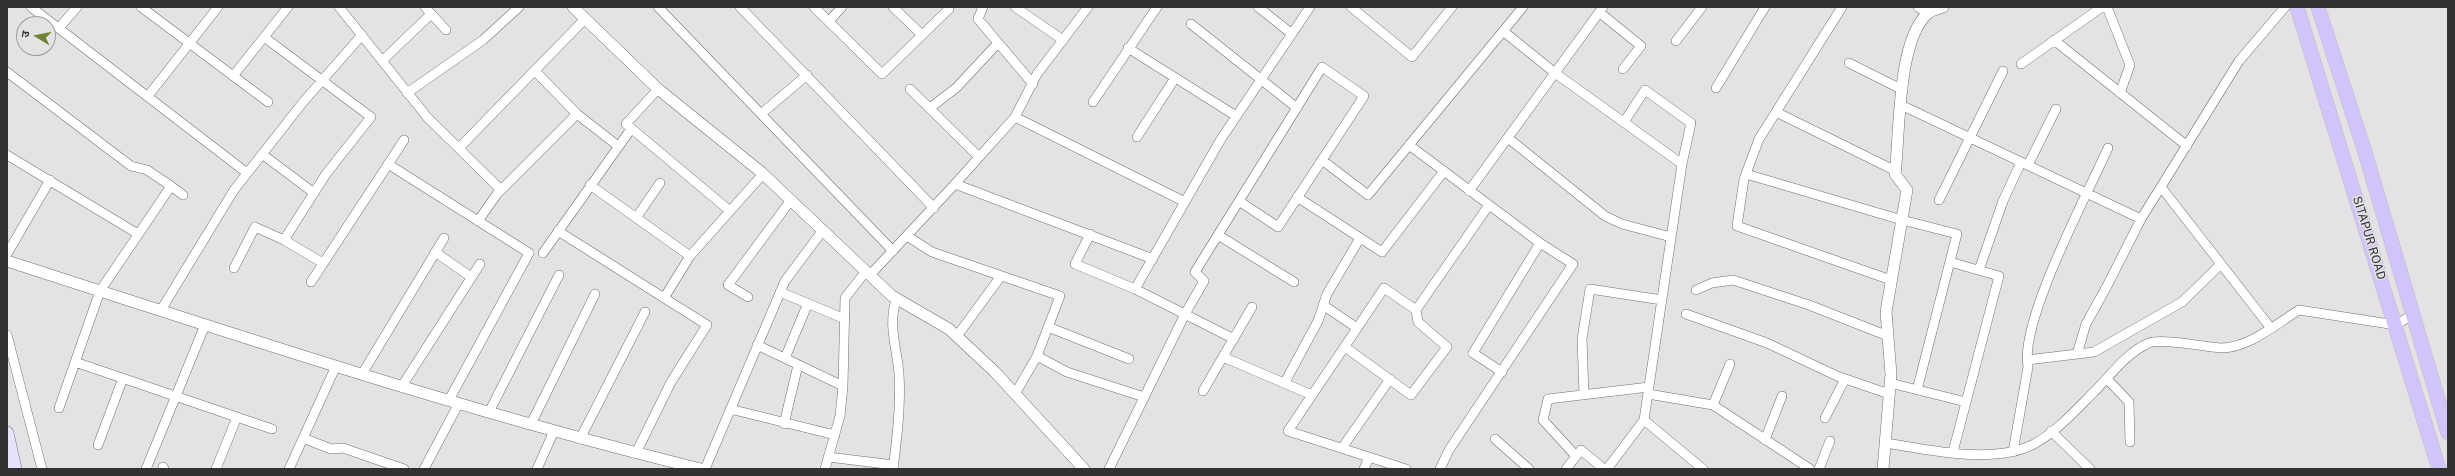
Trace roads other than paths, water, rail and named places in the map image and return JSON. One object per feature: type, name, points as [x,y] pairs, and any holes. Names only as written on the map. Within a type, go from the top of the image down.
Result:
[{"type":"main road","name":"SITAPUR ROAD","points":[[2297,7],[2439,469]]},
{"type":"main road","name":"SITAPUR ROAD","points":[[2318,7],[2413,314],[2448,433]]},
{"type":"main road","points":[[7,433],[15,469]]},
{"type":"street","points":[[31,7],[247,173]]},
{"type":"street","points":[[60,28],[77,7]]},
{"type":"street","points":[[148,96],[218,7]]},
{"type":"street","points":[[233,76],[288,7]]},
{"type":"street","points":[[339,7],[427,117],[501,190]]},
{"type":"street","points":[[407,93],[483,40],[519,7]]},
{"type":"street","points":[[658,7],[893,251]]},
{"type":"street","points":[[740,7],[934,208]]},
{"type":"street","points":[[814,7],[882,74],[949,9]]},
{"type":"street","points":[[829,21],[842,7]]},
{"type":"street","points":[[893,7],[922,35]]},
{"type":"street","points":[[983,7],[978,19],[1033,84]]},
{"type":"street","points":[[1015,7],[1063,40]]},
{"type":"street","points":[[825,469],[840,416],[843,386],[845,298],[868,273],[893,251],[934,208],[1015,117],[1037,74],[1088,7]]},
{"type":"street","points":[[1093,102],[1157,7]]},
{"type":"street","points":[[1135,289],[1236,116],[1310,7]]},
{"type":"street","points":[[1352,7],[1412,57],[1452,7]]},
{"type":"street","points":[[1322,160],[1368,195],[1523,7]]},
{"type":"street","points":[[1716,88],[1765,7]]},
{"type":"street","points":[[1842,7],[1759,139],[1746,174],[1737,226],[1892,280]]},
{"type":"street","points":[[1883,469],[1890,383],[1886,312],[1907,190],[1895,174],[1906,61],[1915,28],[1923,10],[1943,7]]},
{"type":"street","points":[[2021,64],[2102,7]]},
{"type":"street","points":[[2107,7],[2130,65],[2120,93]]},
{"type":"street","points":[[2077,354],[2086,324],[2141,219],[2239,61],[2285,7]]},
{"type":"street","points":[[144,8],[268,102]]},
{"type":"street","points":[[576,8],[658,88],[763,174],[868,273],[897,298],[950,328],[1015,394],[1084,469]]},
{"type":"street","points":[[1260,8],[1292,34]]},
{"type":"street","points":[[1676,41],[1698,8]]},
{"type":"street","points":[[382,61],[428,10],[446,30]]},
{"type":"street","points":[[1469,191],[1601,10],[1641,46],[1622,69]]},
{"type":"street","points":[[458,148],[586,19]]},
{"type":"street","points":[[1191,24],[1297,108]]},
{"type":"street","points":[[1503,31],[1555,73],[1682,164]]},
{"type":"street","points":[[161,310],[234,190],[322,80],[362,35]]},
{"type":"street","points":[[264,37],[371,117],[314,193],[284,240]]},
{"type":"street","points":[[2054,40],[2187,146]]},
{"type":"street","points":[[930,108],[956,88],[998,43]]},
{"type":"street","points":[[1128,48],[1236,116]]},
{"type":"street","points":[[1849,63],[1903,90]]},
{"type":"street","points":[[1109,469],[1185,314],[1204,281],[1195,272],[1322,67],[1364,96],[1278,227],[1239,202]]},
{"type":"street","points":[[535,70],[577,114],[618,146]]},
{"type":"street","points":[[7,72],[131,166],[147,170],[183,195]]},
{"type":"street","points":[[1939,200],[2003,72]]},
{"type":"street","points":[[761,114],[807,75]]},
{"type":"street","points":[[1137,137],[1175,78]]},
{"type":"street","points":[[658,88],[626,124],[730,211]]},
{"type":"street","points":[[910,89],[980,157]]},
{"type":"street","points":[[1566,469],[1581,450],[1605,469],[1644,420],[1682,164],[1691,123],[1646,90],[1624,122]]},
{"type":"street","points":[[1902,105],[2141,219]]},
{"type":"street","points":[[1979,270],[2003,201],[2056,109]]},
{"type":"street","points":[[1776,112],[1896,171]]},
{"type":"street","points":[[478,221],[501,190],[577,114]]},
{"type":"street","points":[[1015,117],[1185,202]]},
{"type":"street","points":[[543,253],[631,129]]},
{"type":"street","points":[[1508,138],[1605,216],[1622,224],[1671,237]]},
{"type":"street","points":[[311,282],[404,140]]},
{"type":"street","points":[[1409,145],[1540,243],[1573,264],[1449,450],[1440,469]]},
{"type":"street","points":[[2013,452],[2028,367],[2026,356],[2040,300],[2108,148]]},
{"type":"street","points":[[262,154],[314,193]]},
{"type":"street","points":[[7,155],[138,234]]},
{"type":"street","points":[[388,164],[529,253],[454,401],[424,469]]},
{"type":"street","points":[[1297,197],[1382,252],[1444,171]]},
{"type":"street","points":[[664,298],[690,256],[763,174]]},
{"type":"street","points":[[1746,174],[1902,220],[1957,234],[1917,390]]},
{"type":"street","points":[[7,254],[50,180]]},
{"type":"street","points":[[636,218],[660,183]]},
{"type":"street","points":[[955,184],[1153,259]]},
{"type":"street","points":[[59,408],[100,291],[170,186]]},
{"type":"street","points":[[590,186],[690,256]]},
{"type":"street","points":[[2161,187],[2220,265],[2270,327]]},
{"type":"street","points":[[748,297],[728,285],[791,200]]},
{"type":"street","points":[[1345,347],[1412,395],[1447,347],[1418,322],[1416,310],[1489,205]]},
{"type":"street","points":[[234,268],[255,227],[284,240],[323,263]]},
{"type":"street","points":[[705,469],[784,281],[823,230]]},
{"type":"street","points":[[558,231],[707,326],[671,382],[636,453]]},
{"type":"street","points":[[1090,234],[1075,264],[1135,289],[1234,339]]},
{"type":"street","points":[[1218,235],[1294,282]]},
{"type":"street","points":[[907,236],[932,252],[1060,296],[1037,356],[1015,394]]},
{"type":"street","points":[[362,374],[444,238]]},
{"type":"street","points":[[1285,382],[1318,321],[1327,294],[1360,238]]},
{"type":"street","points":[[1502,372],[1473,353],[1540,243]]},
{"type":"street","points":[[435,252],[471,278]]},
{"type":"street","points":[[7,261],[205,325],[402,386],[580,439],[636,453],[671,466],[701,469]]},
{"type":"street","points":[[1950,262],[1999,276],[1953,452]]},
{"type":"street","points":[[402,386],[480,264]]},
{"type":"street","points":[[2026,360],[2094,352],[2182,302],[2220,265]]},
{"type":"street","points":[[489,412],[558,275]]},
{"type":"street","points":[[957,336],[1001,276]]},
{"type":"street","points":[[1696,290],[1712,283],[1733,280],[1809,305],[1888,336]]},
{"type":"street","points":[[1406,469],[1288,431],[1384,288],[1416,310]]},
{"type":"street","points":[[1584,395],[1582,339],[1590,288],[1662,300]]},
{"type":"street","points":[[780,292],[844,319]]},
{"type":"street","points":[[531,424],[595,294]]},
{"type":"street","points":[[828,457],[893,467],[897,444],[899,374],[892,327],[892,310],[897,298]]},
{"type":"street","points":[[785,358],[808,303]]},
{"type":"street","points":[[1323,305],[1357,328]]},
{"type":"street","points":[[1203,391],[1252,307]]},
{"type":"street","points":[[1886,443],[1953,452],[1991,454],[2013,452],[2035,443],[2074,413],[2136,350],[2151,342],[2223,348],[2245,343],[2299,310],[2396,326],[2413,314]]},
{"type":"street","points":[[580,439],[645,312]]},
{"type":"street","points":[[1686,314],[1767,343],[1845,379],[1889,394]]},
{"type":"street","points":[[146,469],[205,325]]},
{"type":"street","points":[[1048,327],[1129,359]]},
{"type":"street","points":[[7,336],[42,469]]},
{"type":"street","points":[[757,345],[843,386]]},
{"type":"street","points":[[1037,356],[1067,372],[1144,397]]},
{"type":"street","points":[[1223,357],[1285,382],[1312,395]]},
{"type":"street","points":[[75,362],[272,429]]},
{"type":"street","points":[[1712,405],[1730,364]]},
{"type":"street","points":[[784,424],[798,365]]},
{"type":"street","points":[[289,469],[336,366]]},
{"type":"street","points":[[98,445],[123,378]]},
{"type":"street","points":[[1342,448],[1390,379]]},
{"type":"street","points":[[1825,418],[1845,379]]},
{"type":"street","points":[[2107,379],[2129,402],[2130,442]]},
{"type":"street","points":[[1890,383],[1966,402]]},
{"type":"street","points":[[1576,456],[1543,420],[1548,399],[1648,391],[1712,405],[1810,469]]},
{"type":"street","points":[[1765,440],[1782,396]]},
{"type":"street","points":[[730,409],[784,424],[835,435]]},
{"type":"street","points":[[216,469],[237,417]]},
{"type":"street","points":[[1644,420],[1703,469]]},
{"type":"street","points":[[537,469],[554,431]]},
{"type":"street","points":[[2051,431],[2090,469]]},
{"type":"street","points":[[303,438],[331,449],[343,448],[404,469]]},
{"type":"street","points":[[1495,438],[1530,469]]},
{"type":"street","points":[[1819,469],[1830,441]]},
{"type":"street","points":[[1364,469],[1369,457]]}]
